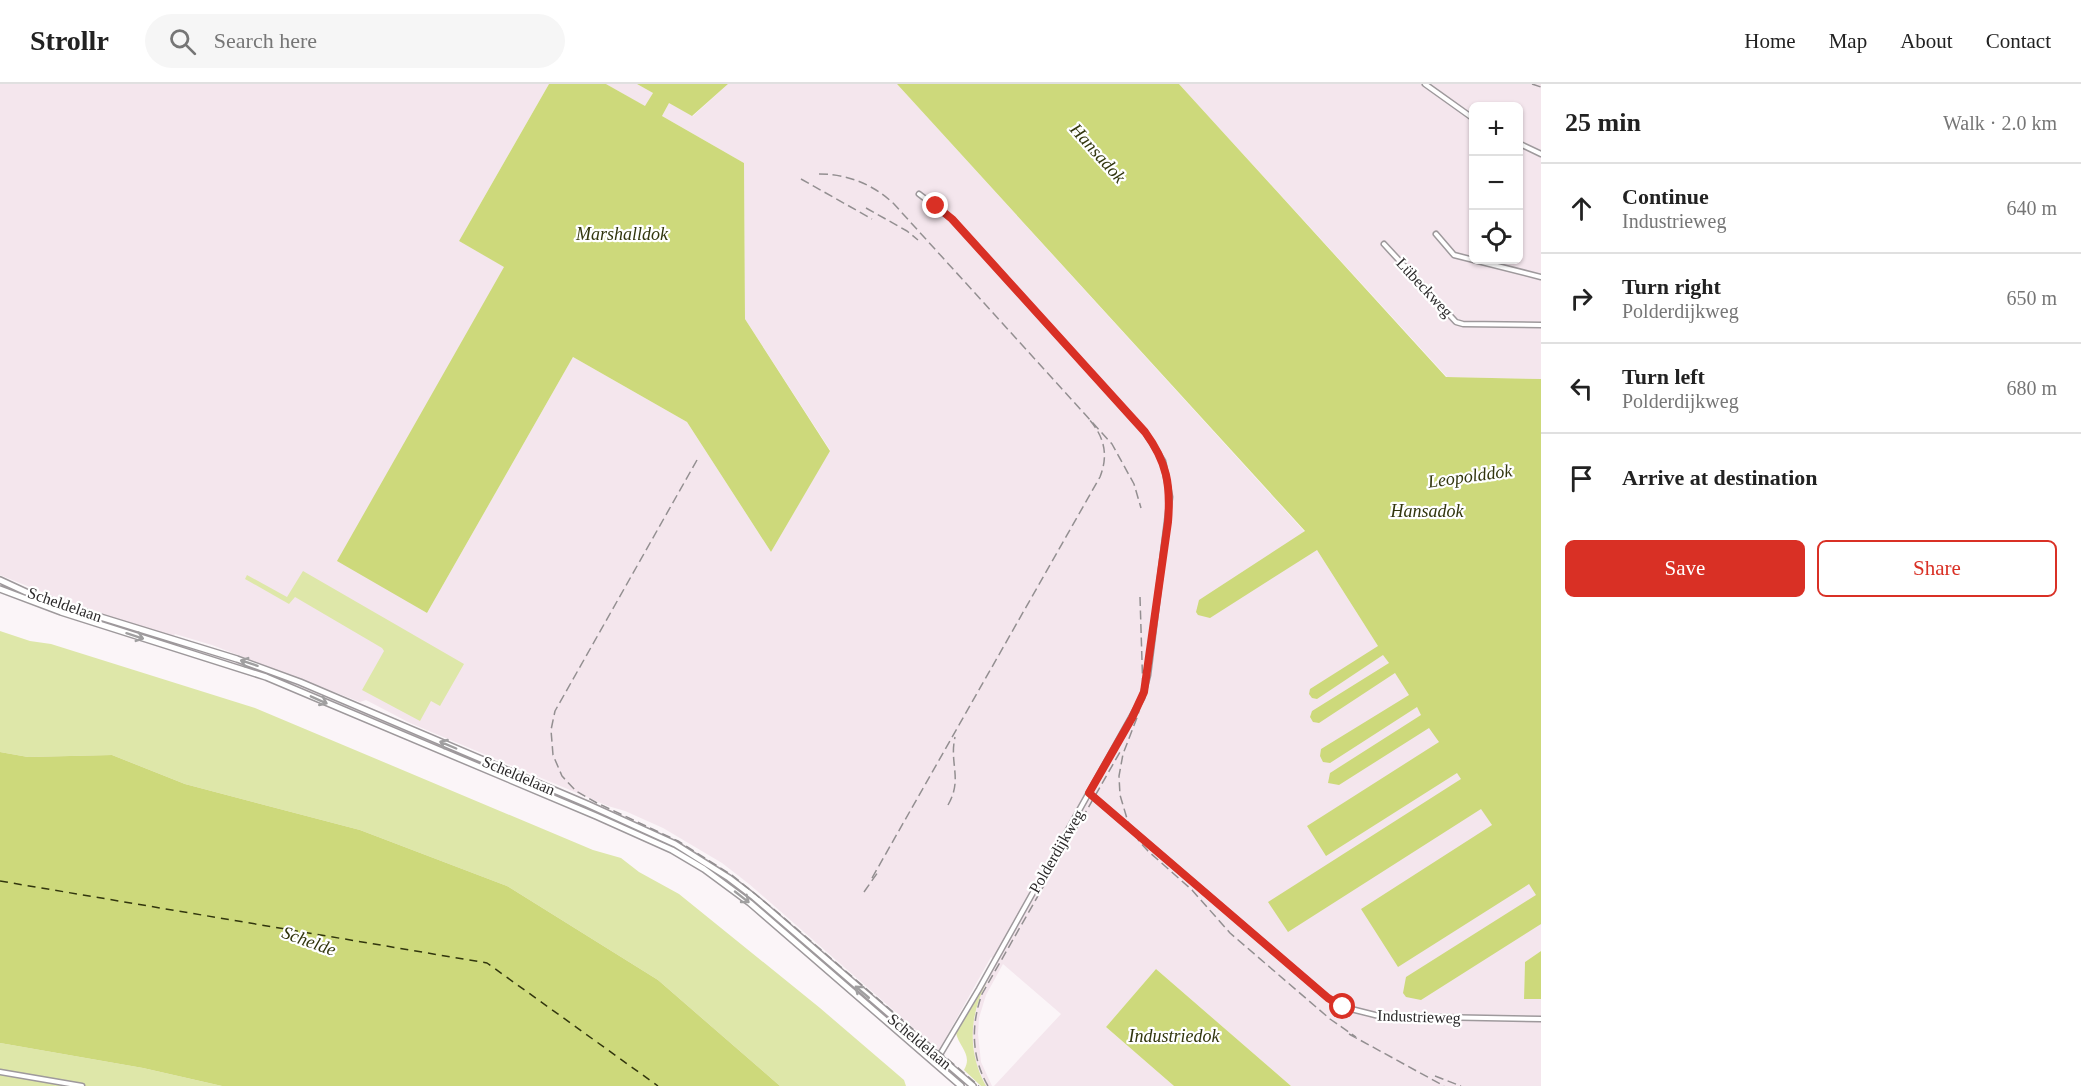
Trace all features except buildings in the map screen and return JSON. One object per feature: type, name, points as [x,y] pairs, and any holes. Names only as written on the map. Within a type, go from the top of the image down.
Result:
[{"type":"main road","name":"Scheldelaan","points":[[0,580],[93,619],[266,678],[556,799],[598,812],[675,844],[729,878],[754,897],[892,1017],[961,1086]]},
{"type":"main road","name":"Scheldelaan","points":[[0,590],[23,599],[198,647],[270,670],[558,792],[598,812],[704,869],[750,903],[886,1023],[973,1086]]},
{"type":"main road","points":[[196,654],[198,647]]},
{"type":"main road","points":[[490,771],[493,764]]},
{"type":"main road","points":[[556,799],[558,792]]},
{"type":"main road","points":[[835,977],[836,968]]},
{"type":"main road","points":[[886,1023],[892,1017]]},
{"type":"street","points":[[1425,84],[1469,116]]},
{"type":"street","points":[[1523,145],[1541,154]]},
{"type":"street","name":"Polderdijkweg","points":[[920,194],[952,219],[1145,432],[1158,451],[1166,471],[1170,497],[1159,605],[1143,696],[937,1060]]},
{"type":"street","points":[[1436,234],[1454,255],[1541,278]]},
{"type":"street","name":"Lübeckweg","points":[[1384,244],[1456,322],[1541,325]]},
{"type":"street","name":"Industrieweg","points":[[1089,793],[1338,1005],[1379,1016],[1541,1019]]},
{"type":"street","points":[[0,1072],[82,1086]]},
{"type":"shaded area","points":[[0,84],[549,84],[459,241],[505,267],[410,603],[427,613],[573,357],[687,422],[771,552],[830,450],[745,319],[744,163],[662,116],[669,102],[693,116],[728,84],[897,84],[1305,532],[1317,550],[1541,902],[1541,951],[1525,962],[1524,998],[1541,999],[1541,1086],[1291,1086],[1156,969],[1106,1027],[1174,1086],[994,1086],[1061,1014],[1003,964],[986,995],[979,1018],[981,1062],[992,1086],[986,1086],[975,1061],[972,1029],[979,998],[998,961],[991,957],[939,1050],[749,884],[722,863],[663,828],[410,723],[366,700],[360,702],[212,645],[175,634],[173,636],[82,608],[0,575]]},
{"type":"shaded area","points":[[606,84],[637,84],[653,93],[646,107]]},
{"type":"shaded area","points":[[1179,84],[1541,84],[1541,379],[1447,377]]},
{"type":"shaded area","points":[[303,571],[464,664],[440,706],[431,701],[420,721],[362,690],[384,651],[382,648],[295,597],[289,604],[245,579],[247,575],[287,597]]},
{"type":"shaded area","points":[[0,631],[30,641],[51,644],[255,708],[593,850],[621,858],[639,872],[679,894],[820,1008],[904,1080],[906,1086],[780,1086],[658,980],[507,886],[360,830],[185,784],[112,755],[28,757],[0,752]]},
{"type":"shaded area","points":[[988,980],[977,1006],[973,1033],[976,1060],[986,1086],[981,1086],[964,1070],[966,1055],[956,1033]]},
{"type":"shaded area","points":[[0,1043],[143,1068],[222,1086],[0,1086]]},
{"type":"water","name":"Marshalldok","points":[[549,84],[606,84],[645,106],[653,93],[637,84],[728,84],[692,116],[669,103],[662,116],[744,163],[745,319],[830,451],[771,552],[687,422],[573,357],[427,613],[337,561],[504,267],[459,241]]},
{"type":"water","name":"Hansadok","points":[[897,84],[1179,84],[1446,377],[1541,379],[1541,924],[1421,1000],[1406,997],[1403,993],[1406,977],[1536,895],[1529,884],[1398,967],[1361,909],[1492,825],[1481,809],[1288,932],[1268,902],[1461,779],[1457,773],[1326,856],[1307,826],[1439,742],[1429,728],[1339,785],[1328,783],[1330,773],[1421,715],[1417,707],[1330,763],[1323,762],[1320,756],[1321,749],[1409,695],[1395,673],[1319,723],[1313,722],[1310,717],[1312,711],[1389,663],[1383,655],[1317,699],[1312,698],[1309,694],[1310,689],[1378,646],[1317,550],[1210,618],[1198,615],[1196,612],[1199,600],[1305,531]]},
{"type":"water","name":"Schelde","points":[[0,752],[28,757],[112,755],[185,784],[360,830],[507,886],[658,980],[780,1086],[222,1086],[143,1068],[0,1043]]},
{"type":"water","points":[[1541,951],[1541,999],[1524,999],[1525,962]]},
{"type":"water","name":"Industriedok","points":[[1156,969],[1291,1086],[1174,1086],[1106,1027]]},
{"type":"ferry route","points":[[0,881],[487,963],[658,1086]]},
{"type":"railway","points":[[1532,84],[1541,87]]},
{"type":"railway","points":[[819,174],[849,178],[877,191],[894,204],[1112,444],[1134,484],[1141,508]]},
{"type":"railway","points":[[801,179],[872,219]]},
{"type":"railway","points":[[866,208],[907,231],[918,240]]},
{"type":"railway","points":[[872,878],[1100,477],[1104,461],[1103,446],[1098,432],[1088,418]]},
{"type":"railway","points":[[697,460],[555,711],[551,730],[553,755],[562,776],[576,791],[678,841],[733,876],[979,1086]]},
{"type":"railway","points":[[1140,597],[1143,693],[1138,715],[1123,754],[1119,776],[1120,795],[1128,822],[1148,851],[1192,890],[1230,933],[1330,1019],[1356,1037]]},
{"type":"railway","points":[[948,805],[955,787],[953,755],[955,737]]},
{"type":"railway","points":[[988,1086],[978,1064],[974,1040],[978,1005],[982,994],[1120,752]]},
{"type":"railway","points":[[864,892],[878,872]]},
{"type":"railway","points":[[1349,1034],[1444,1086]]},
{"type":"railway","points":[[1435,1076],[1461,1086]]},
{"type":"route","points":[[936,206],[952,219],[1145,432],[1158,451],[1166,471],[1170,497],[1168,522],[1144,692],[1132,718],[1089,793],[1328,998],[1343,1007]]},
{"type":"water label","name":"Leopolddok","points":[[1470,476]]}]
